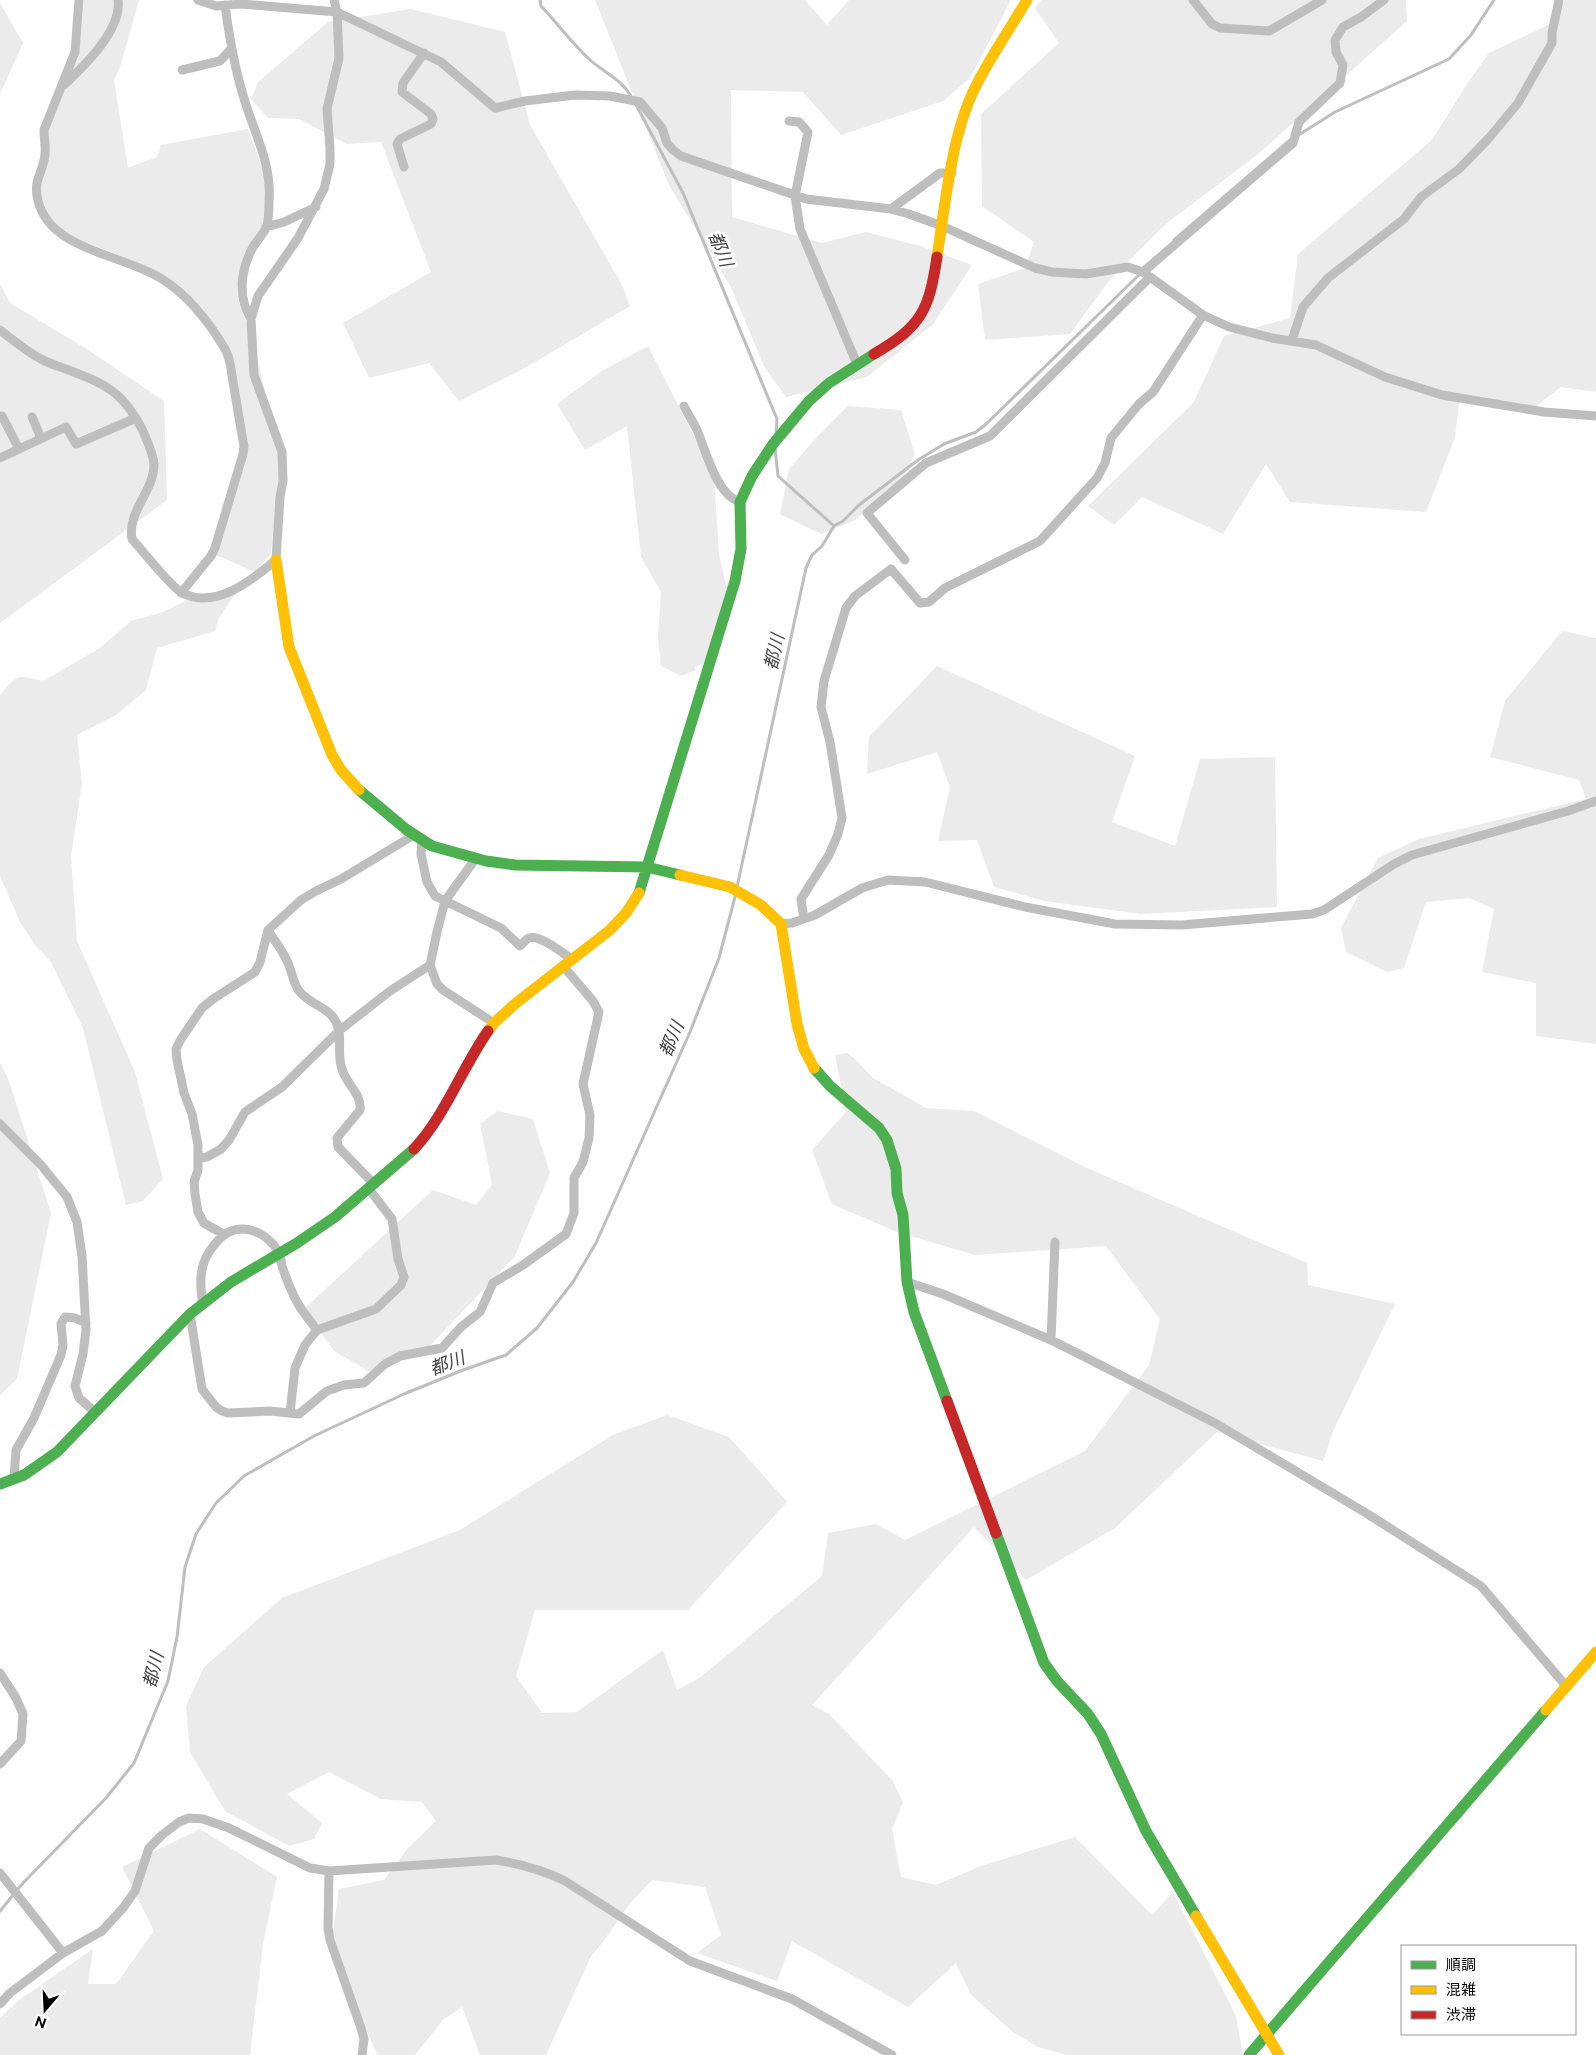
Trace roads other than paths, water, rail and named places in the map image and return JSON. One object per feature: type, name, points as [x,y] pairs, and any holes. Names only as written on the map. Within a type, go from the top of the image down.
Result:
[{"type":"street","points":[[79,0],[75,52],[44,130],[46,143],[44,162],[37,177],[38,202],[47,219],[59,234],[68,240],[138,266],[175,288],[197,308],[228,356],[244,446],[215,548],[211,556],[181,593]]},
{"type":"street","points":[[61,89],[92,58],[116,20],[120,10],[118,0]]},
{"type":"street","points":[[198,0],[216,6],[241,4],[337,12],[424,52],[441,62],[495,108],[525,101],[575,95],[610,96],[640,102],[662,128],[667,143],[681,156],[806,200],[891,209],[942,226],[1035,268],[1052,272],[1086,274],[1128,267],[1147,274],[1203,315],[1229,327],[1272,338],[1316,345],[1385,377],[1442,395],[1544,412],[1596,416]]},
{"type":"street","points":[[334,0],[337,12],[339,58],[327,110],[330,164],[324,189],[316,207],[293,246],[258,296],[251,319],[254,376],[282,452],[283,481],[280,497],[276,560],[289,647],[332,755],[341,770],[359,790],[418,838],[446,850],[476,858],[531,866],[578,865],[647,868],[716,883],[746,895],[761,905],[781,924],[797,1024],[804,1049],[815,1070],[830,1086],[879,1128],[892,1154],[897,1193],[904,1215],[907,1282],[914,1312],[1044,1663],[1057,1681],[1088,1714],[1101,1734],[1146,1831],[1279,2055]]},
{"type":"street","points":[[0,1484],[39,1466],[57,1452],[190,1314],[231,1282],[297,1243],[335,1217],[416,1148],[439,1114],[474,1051],[494,1023],[516,1003],[610,930],[626,913],[638,892],[647,868],[660,819],[735,581],[741,545],[740,502],[745,488],[754,471],[798,412],[820,390],[857,364],[903,336],[922,315],[930,290],[952,173],[967,108],[974,92],[1027,0]]},
{"type":"street","points":[[1193,0],[1212,24],[1220,28],[1269,31],[1322,0]]},
{"type":"street","points":[[905,560],[867,513],[926,463],[990,436],[1147,274],[1292,143],[1299,122],[1340,84],[1343,65],[1336,52],[1335,40],[1343,28],[1384,0]]},
{"type":"street","points":[[1292,340],[1303,308],[1328,278],[1404,219],[1421,198],[1459,169],[1489,138],[1518,103],[1552,42],[1552,32],[1559,0]]},
{"type":"street","points":[[225,5],[231,49],[243,96],[261,144],[269,178],[266,227],[247,259],[243,275],[242,292],[244,308],[251,319]]},
{"type":"street","points":[[182,70],[220,61],[231,49]]},
{"type":"street","points":[[404,167],[397,144],[400,139],[431,124],[433,119],[431,114],[402,92],[403,83],[424,52]]},
{"type":"street","points":[[789,121],[799,122],[808,132],[795,196],[800,229],[857,364]]},
{"type":"street","points":[[891,209],[940,173],[952,173]]},
{"type":"street","points":[[266,227],[284,222],[316,207]]},
{"type":"street","points":[[804,919],[802,899],[829,855],[838,834],[842,818],[830,742],[823,721],[822,694],[846,608],[855,596],[891,568],[920,603],[925,604],[945,588],[1040,541],[1097,478],[1105,463],[1111,438],[1139,404],[1154,392],[1203,315]]},
{"type":"street","points":[[0,330],[41,360],[110,388],[136,418],[148,443],[154,462],[153,475],[132,518],[130,528],[132,539],[181,593],[197,598],[214,597],[245,585],[276,560]]},
{"type":"street","points":[[684,406],[696,428],[718,483],[733,501],[740,502]]},
{"type":"street","points":[[2,416],[19,449]]},
{"type":"street","points":[[32,418],[41,438]]},
{"type":"street","points":[[0,458],[66,426],[76,444],[136,418]]},
{"type":"street","points":[[781,924],[804,919],[862,888],[888,880],[924,882],[1025,907],[1115,924],[1182,925],[1312,914],[1324,910],[1394,864],[1412,855],[1559,814],[1596,801]]},
{"type":"street","points":[[190,1314],[202,1389],[216,1407],[222,1412],[228,1413],[270,1411],[300,1414],[327,1391],[344,1385],[364,1383],[385,1364],[400,1356],[442,1348],[461,1327],[480,1312],[493,1283],[523,1265],[566,1234],[574,1213],[574,1178],[583,1162],[589,1138],[590,1115],[583,1084],[599,1012],[569,963],[546,942],[534,937],[528,938],[520,946],[501,928],[435,896],[428,882],[418,838]]},
{"type":"street","points":[[223,1234],[204,1223],[198,1212],[194,1182],[198,1170],[198,1145],[192,1114],[180,1076],[176,1049],[202,1008],[255,972],[260,962],[268,930],[301,900],[316,890],[341,879],[418,838]]},
{"type":"street","points":[[476,858],[445,901],[430,965],[437,984],[443,990],[494,1023]]},
{"type":"street","points":[[268,930],[287,961],[298,990],[305,998],[332,1015],[340,1030],[340,1066],[361,1104],[360,1110],[337,1138],[338,1148],[371,1186],[392,1219],[398,1260],[404,1278],[401,1285],[376,1309],[317,1330],[305,1345],[295,1368],[290,1413]]},
{"type":"street","points":[[198,1158],[207,1157],[221,1149],[229,1140],[244,1112],[282,1087],[340,1030],[390,991],[430,965]]},
{"type":"street","points":[[0,1124],[41,1165],[66,1197],[77,1222],[82,1256],[86,1323],[83,1354],[75,1386],[79,1398],[96,1412]]},
{"type":"street","points":[[203,1305],[200,1282],[206,1254],[223,1234],[230,1230],[251,1230],[262,1235],[279,1252],[282,1265],[297,1302],[317,1330]]},
{"type":"street","points":[[1051,1340],[1055,1242]]},
{"type":"street","points":[[907,1282],[943,1294],[1051,1340],[1215,1423],[1366,1513],[1481,1586],[1566,1686]]},
{"type":"street","points":[[14,1478],[16,1450],[34,1418],[64,1345],[60,1324],[65,1317],[75,1318],[86,1323]]},
{"type":"street","points":[[1250,2055],[1596,1652]]},
{"type":"street","points":[[0,1673],[16,1698],[23,1714],[21,1741],[0,1764]]},
{"type":"street","points":[[0,2004],[10,1993],[63,1953],[102,1931],[123,1908],[135,1891],[149,1848],[179,1822],[189,1818],[203,1819],[229,1828],[310,1868],[329,1871],[496,1860],[519,1863],[545,1871],[566,1881],[690,1961],[792,1999],[892,2055]]},
{"type":"street","points":[[329,1871],[328,1928],[330,1940],[361,2028],[364,2039],[362,2055]]},
{"type":"street","points":[[0,1873],[63,1953]]},
{"type":"waterway","name":"都川","points":[[540,0],[541,6],[589,59],[623,85],[632,98]]},
{"type":"waterway","points":[[1297,136],[1335,112],[1449,59],[1471,35],[1494,0]]},
{"type":"waterway","name":"都川","points":[[635,103],[683,193],[777,419],[776,434]]},
{"type":"waterway","points":[[1174,240],[1290,140]]},
{"type":"waterway","points":[[737,887],[806,568],[812,555],[822,546],[834,526],[843,521],[859,505],[918,460],[944,444],[976,432],[985,425],[1141,273]]},
{"type":"waterway","name":"都川","points":[[775,448],[778,476],[834,526]]},
{"type":"waterway","name":"都川","points":[[0,1911],[23,1883],[106,1798],[134,1763],[168,1681],[177,1637],[185,1567],[196,1534],[216,1503],[244,1476],[314,1436],[404,1394],[506,1355],[537,1328],[573,1282],[596,1243],[690,1032],[719,958],[736,893]]}]
